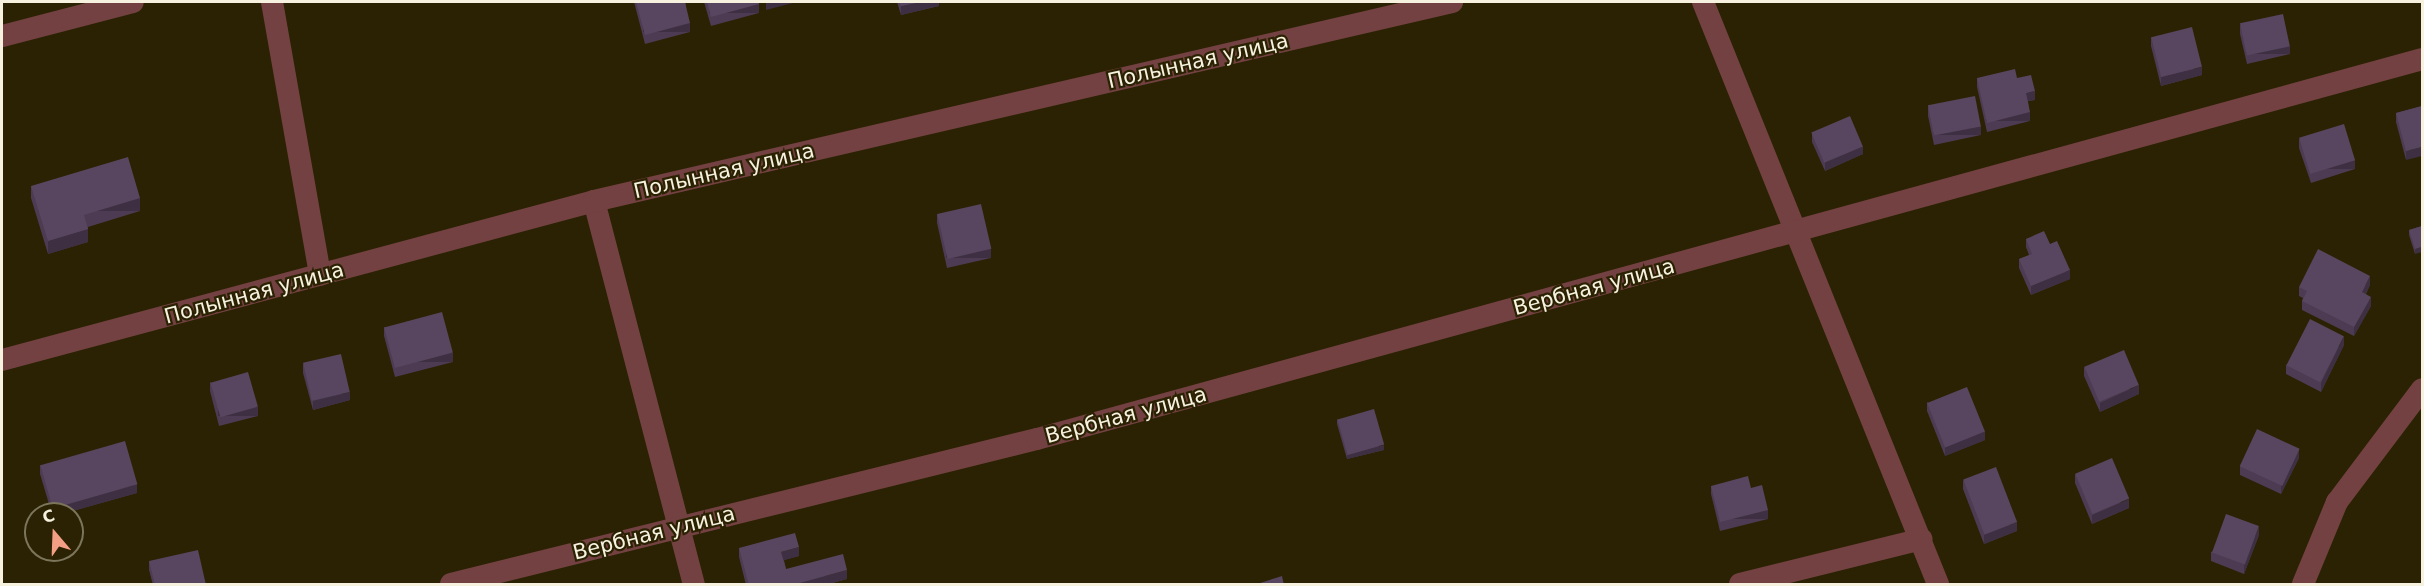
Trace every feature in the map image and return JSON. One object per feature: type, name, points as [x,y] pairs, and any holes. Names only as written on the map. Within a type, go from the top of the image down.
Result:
[{"type":"street","points":[[2,36],[133,2]]},
{"type":"street","points":[[272,2],[321,275]]},
{"type":"street","name":"Полынная улица","points":[[2,360],[594,201],[1452,2]]},
{"type":"street","points":[[1703,2],[1922,539],[1938,585]]},
{"type":"street","name":"Вербная улица","points":[[452,585],[679,526],[1037,439],[2422,59]]},
{"type":"street","points":[[594,201],[694,585]]},
{"type":"street","points":[[2303,585],[2337,502],[2422,389]]},
{"type":"street","points":[[1740,585],[1922,539]]},
{"type":"building","points":[[636,2],[685,2],[690,23],[645,35]]},
{"type":"building","points":[[707,2],[759,2],[759,4],[711,17]]},
{"type":"building","points":[[899,2],[921,2],[901,6]]},
{"type":"building","points":[[2283,14],[2290,46],[2247,55],[2240,23]]},
{"type":"building","points":[[2192,27],[2202,67],[2161,77],[2151,37]]},
{"type":"building","points":[[2015,69],[2017,78],[2031,75],[2035,91],[2026,93],[2030,112],[1987,123],[1977,78]]},
{"type":"building","points":[[1975,96],[1981,126],[1934,136],[1928,105]]},
{"type":"building","points":[[2422,106],[2422,147],[2406,151],[2396,113]]},
{"type":"building","points":[[1850,116],[1863,146],[1824,163],[1811,132]]},
{"type":"building","points":[[2344,124],[2355,160],[2310,174],[2299,138]]},
{"type":"building","points":[[128,157],[140,198],[84,215],[88,229],[48,241],[31,186]]},
{"type":"building","points":[[981,204],[991,249],[948,259],[937,214]]},
{"type":"building","points":[[2422,226],[2422,247],[2415,249],[2409,230]]},
{"type":"building","points":[[2044,231],[2050,244],[2057,241],[2070,270],[2031,286],[2019,259],[2032,254],[2026,239]]},
{"type":"building","points":[[2318,249],[2370,276],[2362,292],[2371,297],[2354,327],[2302,301],[2307,291],[2299,287]]},
{"type":"building","points":[[442,312],[453,353],[395,368],[384,328]]},
{"type":"building","points":[[2310,319],[2344,336],[2320,383],[2286,365]]},
{"type":"building","points":[[2124,350],[2139,385],[2099,402],[2084,367]]},
{"type":"building","points":[[341,354],[350,392],[312,401],[303,363]]},
{"type":"building","points":[[248,372],[258,407],[220,417],[211,383]]},
{"type":"building","points":[[1967,387],[1985,432],[1945,448],[1927,403]]},
{"type":"building","points":[[1374,409],[1384,445],[1348,455],[1337,419]]},
{"type":"building","points":[[2257,429],[2300,449],[2282,486],[2240,466]]},
{"type":"building","points":[[125,441],[137,484],[76,502],[51,502],[40,465]]},
{"type":"building","points":[[2112,458],[2129,499],[2092,514],[2075,474]]},
{"type":"building","points":[[1996,467],[2017,522],[1984,535],[1963,480]]},
{"type":"building","points":[[1748,476],[1751,488],[1762,485],[1768,510],[1720,522],[1711,486]]},
{"type":"building","points":[[2226,514],[2259,526],[2245,564],[2212,553]]},
{"type":"building","points":[[795,533],[799,547],[781,552],[786,569],[843,554],[847,570],[792,585],[749,585],[739,548]]},
{"type":"building","points":[[198,550],[206,585],[155,585],[149,561]]},
{"type":"building","points":[[1282,576],[1284,585],[1254,585]]}]
